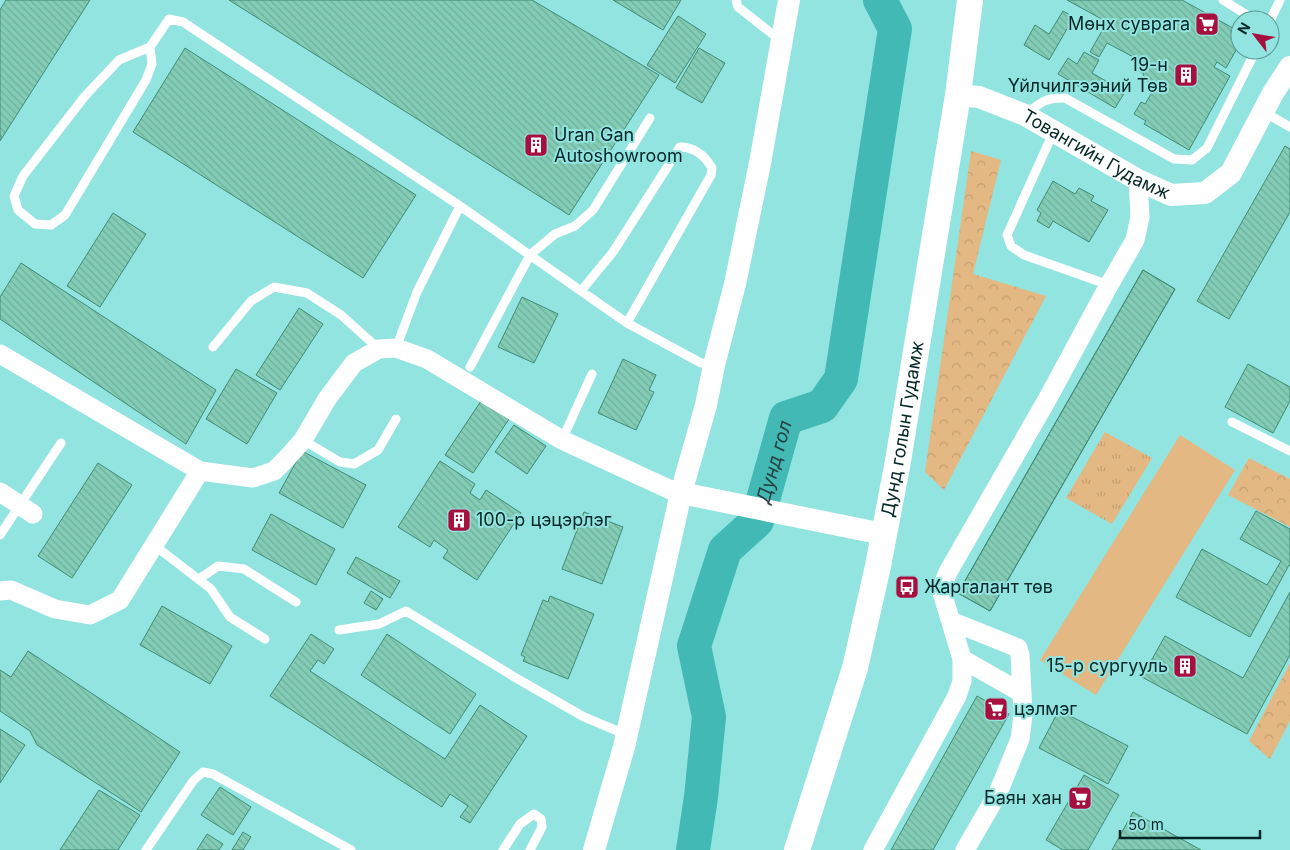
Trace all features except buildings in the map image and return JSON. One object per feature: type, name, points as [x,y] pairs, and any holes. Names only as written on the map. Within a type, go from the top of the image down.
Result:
[{"type":"main road","name":"Дунд голын Гудамж","points":[[798,850],[854,668],[878,566],[872,531],[898,460],[958,95],[970,0]]},
{"type":"street","points":[[594,850],[627,735],[691,495],[714,364],[734,284],[760,163],[789,0]]},
{"type":"street","name":"Товангийн Гудамж","points":[[958,95],[979,97],[1025,115],[1138,180],[1171,195],[1205,193],[1231,173],[1273,93],[1290,67]]},
{"type":"street","points":[[873,850],[957,696],[962,681],[962,659],[941,589],[948,572],[1048,398],[1135,240],[1140,217],[1138,180]]},
{"type":"street","points":[[0,354],[200,471],[253,478],[274,472],[303,440],[328,399],[354,364],[388,348],[427,359],[562,440],[673,491],[872,531]]},
{"type":"street","points":[[0,591],[11,590],[55,609],[90,614],[120,600],[200,471]]},
{"type":"street","points":[[0,492],[26,509]]},
{"type":"street","points":[[950,621],[1018,648],[1020,655],[1023,715],[1020,740],[998,793],[965,850]]},
{"type":"street","points":[[962,659],[1022,692]]},
{"type":"lane","points":[[736,0],[738,7],[782,42]]},
{"type":"lane","points":[[1223,0],[1239,10]]},
{"type":"lane","points":[[150,47],[152,64],[146,80],[65,215],[51,225],[35,224],[18,210],[14,196],[23,176],[85,96],[120,60],[150,47],[169,19],[183,22],[460,206],[627,322],[701,363],[714,364]]},
{"type":"lane","points":[[1025,115],[1039,103],[1051,97],[1065,98],[1174,158],[1192,160],[1207,148],[1251,60]]},
{"type":"lane","points":[[1263,112],[1290,127]]},
{"type":"lane","points":[[470,367],[530,255],[555,234],[575,226],[592,210],[650,118]]},
{"type":"lane","points":[[1054,132],[1007,234],[1010,246],[1024,255],[1109,285]]},
{"type":"lane","points":[[581,291],[612,252],[680,147],[687,147],[696,151],[710,164],[712,168],[711,175],[627,322]]},
{"type":"lane","points":[[213,348],[251,301],[274,286],[307,293],[388,348],[460,206]]},
{"type":"lane","points":[[562,440],[592,374]]},
{"type":"lane","points":[[303,440],[340,462],[354,464],[378,450],[396,419]]},
{"type":"lane","points":[[1232,422],[1290,452]]},
{"type":"lane","points":[[0,535],[26,509],[62,443]]},
{"type":"lane","points":[[154,545],[211,588],[230,617],[265,639]]},
{"type":"lane","points":[[199,579],[218,566],[244,569],[296,602]]},
{"type":"lane","points":[[338,630],[379,624],[406,611],[576,712],[627,735]]},
{"type":"lane","points":[[146,850],[193,781],[203,772],[213,774],[351,850]]},
{"type":"lane","points":[[503,850],[520,824],[534,814],[541,819],[542,827],[530,850]]},
{"type":"green space","points":[[971,151],[1001,160],[973,274],[1046,296],[944,490],[925,472]]},
{"type":"green space","points":[[1105,432],[1152,458],[1112,524],[1066,498]]},
{"type":"green space","points":[[1180,435],[1235,470],[1096,695],[1040,660]]},
{"type":"green space","points":[[1249,458],[1290,479],[1290,527],[1228,495]]},
{"type":"green space","points":[[1290,663],[1290,721],[1270,759],[1249,741]]},
{"type":"waterway","name":"Дунд гол","points":[[693,850],[701,797],[709,717],[694,646],[725,550],[757,521],[786,418],[822,406],[841,379],[895,29],[880,0]]},
{"type":"place","name":"Мөнх суврага","points":[[1207,24]]},
{"type":"place","name":"19-н Үйлчилгээний Төв","points":[[1186,75]]},
{"type":"place","name":"Uran Gan Autoshowroom","points":[[536,145]]},
{"type":"place","name":"100-р цэцэрлэг","points":[[459,520]]},
{"type":"place","name":"Жаргалант төв","points":[[907,587]]},
{"type":"place","name":"15-р сургууль","points":[[1185,666]]},
{"type":"place","name":"цэлмэг","points":[[996,709]]},
{"type":"place","name":"Баян хан","points":[[1080,798]]}]
